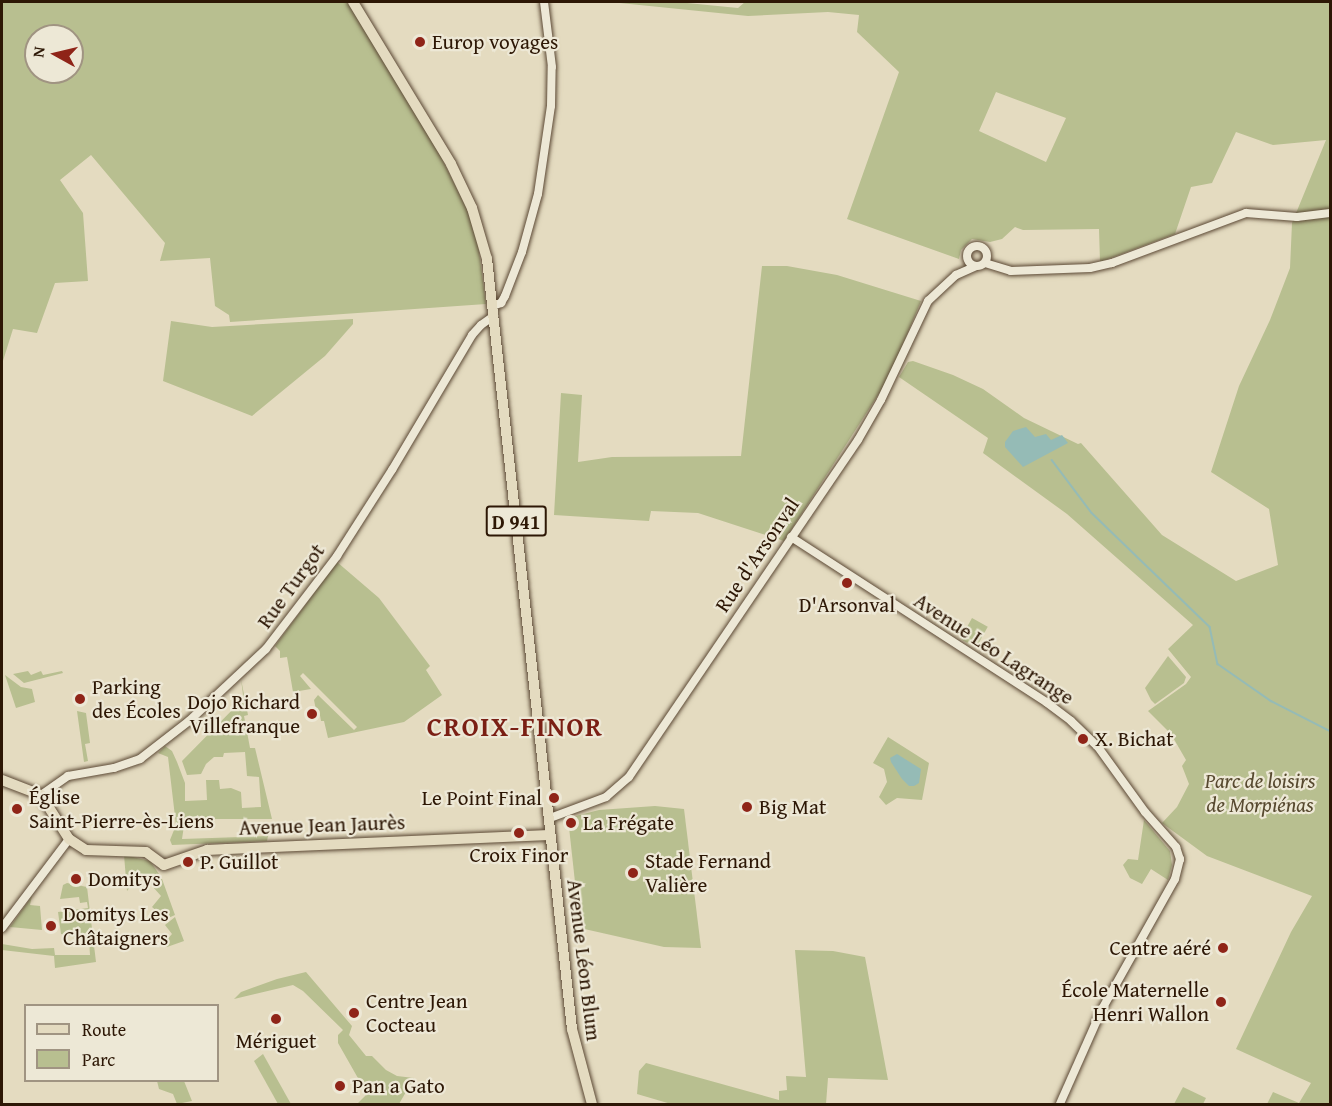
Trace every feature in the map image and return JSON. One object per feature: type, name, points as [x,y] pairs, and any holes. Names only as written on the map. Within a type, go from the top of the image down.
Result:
[{"type":"main road","name":"D 941","points":[[353,2],[429,126],[472,208],[487,259],[550,818]]},
{"type":"main road","points":[[2,780],[41,795],[69,839]]},
{"type":"main road","name":"Avenue Léon Blum","points":[[550,818],[572,1029],[592,1104]]},
{"type":"main road","name":"Avenue Jean Jaurès","points":[[69,839],[86,850],[146,852],[164,866],[207,850],[550,835]]},
{"type":"street","name":"Rue Turgot","points":[[41,795],[68,776],[114,768],[140,759],[156,748],[266,649],[337,556],[392,470],[472,335],[501,303],[522,252],[538,194],[551,106],[552,67],[544,2]]},
{"type":"street","points":[[980,265],[988,255],[980,246],[971,248],[967,256],[969,262],[980,265],[1011,271],[1090,268],[1112,263],[1245,213],[1297,218],[1330,213]]},
{"type":"street","name":"Rue d'Arsonval","points":[[550,818],[606,798],[629,777],[864,430],[928,301],[956,275],[967,256]]},
{"type":"street","name":"Rue d'Arsonval","points":[[956,275],[980,265]]},
{"type":"street","name":"Avenue Léo Lagrange","points":[[791,537],[1046,702],[1071,721],[1098,747],[1152,821],[1176,847],[1180,859],[1175,879],[1102,1009],[1060,1104]]},
{"type":"street","points":[[2,928],[69,839]]},
{"type":"green space","points":[[2,2],[347,2],[423,121],[476,229],[486,304],[230,322],[229,315],[215,306],[210,258],[160,261],[165,243],[91,155],[60,180],[83,213],[88,281],[55,283],[37,333],[13,329],[2,364]]},
{"type":"green space","name":"Parc de loisirs de Morpiénas","points":[[610,2],[677,2],[738,8],[745,2],[1330,2],[1330,1104],[1267,1104],[1273,1092],[1299,1103],[1311,1083],[1236,1049],[1291,932],[1312,896],[1207,856],[1162,823],[1177,807],[1189,784],[1182,766],[1186,760],[1171,734],[1148,711],[1186,684],[1191,677],[1168,649],[1193,625],[1067,514],[983,453],[988,438],[899,377],[908,362],[913,361],[953,375],[983,389],[1024,418],[1078,444],[1081,443],[1162,535],[1236,581],[1278,565],[1269,509],[1211,472],[1239,386],[1270,320],[1290,268],[1292,223],[1326,140],[1273,145],[1236,132],[1212,183],[1191,187],[1175,234],[1100,262],[1099,229],[1023,230],[1015,227],[1002,239],[990,242],[972,239],[961,250],[959,259],[847,219],[899,72],[857,32],[859,15],[828,12],[748,16]],"holes":[[[996,92],[1066,118],[1046,162],[979,131]]]},
{"type":"green space","points":[[762,266],[787,266],[837,275],[921,301],[889,378],[784,541],[698,513],[651,511],[649,521],[554,515],[561,393],[582,395],[578,462],[612,457],[741,456]]},
{"type":"green space","points":[[353,319],[353,324],[325,356],[252,416],[163,381],[171,321],[212,327]]},
{"type":"green space","points":[[337,562],[379,598],[430,666],[426,670],[442,695],[404,722],[328,738],[324,721],[321,721],[319,710],[316,710],[314,700],[318,695],[354,730],[357,727],[303,673],[300,676],[311,689],[293,692],[287,657],[280,658],[280,651],[275,646]]},
{"type":"green space","points":[[972,618],[988,627],[976,648],[960,639]]},
{"type":"green space","points":[[1168,656],[1186,677],[1184,683],[1155,704],[1145,688]]},
{"type":"green space","points":[[28,671],[31,675],[41,671],[43,675],[62,671],[63,673],[24,683],[13,674]]},
{"type":"green space","points":[[5,675],[21,687],[32,689],[35,702],[16,708]]},
{"type":"green space","points":[[241,679],[248,715],[244,716],[250,748],[255,748],[272,819],[185,819],[182,839],[268,836],[267,841],[172,845],[170,840],[176,825],[168,757],[158,753],[165,746],[172,751],[185,783],[185,801],[207,800],[206,780],[219,780],[220,789],[231,788],[241,792],[242,808],[261,807],[259,777],[247,776],[245,752],[224,753],[223,757],[214,757],[206,764],[201,774],[187,775],[182,761],[239,703],[244,703]]},
{"type":"green space","points":[[77,711],[86,713],[90,743],[85,744],[88,761],[84,762]]},
{"type":"green space","points":[[888,737],[929,763],[922,800],[897,798],[886,805],[879,797],[887,782],[884,769],[873,763]]},
{"type":"green space","name":"Stade Fernand Valière","points":[[655,806],[684,809],[701,948],[664,947],[580,928],[568,818],[599,810]]},
{"type":"green space","points":[[1144,820],[1170,851],[1172,865],[1168,880],[1151,869],[1142,884],[1130,878],[1123,865],[1128,859],[1138,860]]},
{"type":"green space","points":[[124,855],[150,861],[161,877],[139,876],[127,891]]},
{"type":"green space","points":[[145,878],[162,879],[175,915],[166,919],[152,907],[161,896]]},
{"type":"green space","points":[[67,883],[87,887],[96,962],[55,968],[54,956],[2,950],[2,944],[32,949],[54,948],[55,955],[90,955],[89,940],[61,934],[58,912],[88,908],[87,902],[80,903],[79,897],[60,899],[63,885]]},
{"type":"green space","points":[[32,896],[30,905],[40,906],[42,930],[10,927]]},
{"type":"green space","points":[[175,917],[184,941],[167,947],[163,944],[172,934],[165,925]]},
{"type":"green space","points":[[795,950],[833,951],[865,957],[888,1080],[828,1078],[826,1104],[671,1104],[637,1094],[639,1071],[646,1063],[779,1100],[779,1091],[787,1090],[786,1076],[806,1077]]},
{"type":"green space","points":[[306,972],[352,1026],[349,1035],[366,1056],[372,1056],[386,1070],[397,1076],[414,1078],[399,1104],[357,1104],[367,1094],[338,1043],[338,1035],[343,1030],[303,991],[293,985],[234,999],[241,992],[277,979]]},
{"type":"green space","points":[[263,1054],[291,1104],[278,1104],[254,1061]]},
{"type":"green space","points":[[157,1082],[184,1082],[192,1101],[177,1104],[173,1094],[159,1089]]},
{"type":"green space","points":[[1183,1087],[1206,1098],[1203,1104],[1174,1104]]},
{"type":"water","points":[[1026,427],[1035,437],[1046,434],[1051,440],[1062,435],[1068,443],[1023,467],[1005,447],[1005,442],[1013,431]]},
{"type":"water","points":[[897,754],[921,769],[919,783],[909,786],[902,779],[890,758]]},
{"type":"waterway","points":[[1052,460],[1092,513],[1210,627],[1218,664],[1271,701],[1330,731]]},
{"type":"place","name":"Europ voyages","points":[[420,42]]},
{"type":"place","name":"D'Arsonval","points":[[847,583]]},
{"type":"place","name":"Parking des Écoles","points":[[80,699]]},
{"type":"place","name":"Dojo Richard Villefranque","points":[[312,714]]},
{"type":"place","name":"X. Bichat","points":[[1083,739]]},
{"type":"place","name":"Le Point Final","points":[[554,798]]},
{"type":"place","name":"Big Mat","points":[[747,807]]},
{"type":"place","name":"Église Saint-Pierre-ès-Liens","points":[[17,809]]},
{"type":"place","name":"La Frégate","points":[[571,823]]},
{"type":"place","name":"Croix Finor","points":[[519,833]]},
{"type":"place","name":"P. Guillot","points":[[188,862]]},
{"type":"place","name":"Stade Fernand Valière","points":[[633,873]]},
{"type":"place","name":"Domitys","points":[[76,879]]},
{"type":"place","name":"Domitys Les Châtaigners","points":[[51,926]]},
{"type":"place","name":"Centre aéré","points":[[1223,948]]},
{"type":"place","name":"École Maternelle Henri Wallon","points":[[1221,1002]]},
{"type":"place","name":"Centre Jean Cocteau","points":[[354,1013]]},
{"type":"place","name":"Mériguet","points":[[276,1019]]},
{"type":"place","name":"Pan a Gato","points":[[340,1086]]},
{"type":"district","name":"CROIX-FINOR","points":[[515,727]]}]
